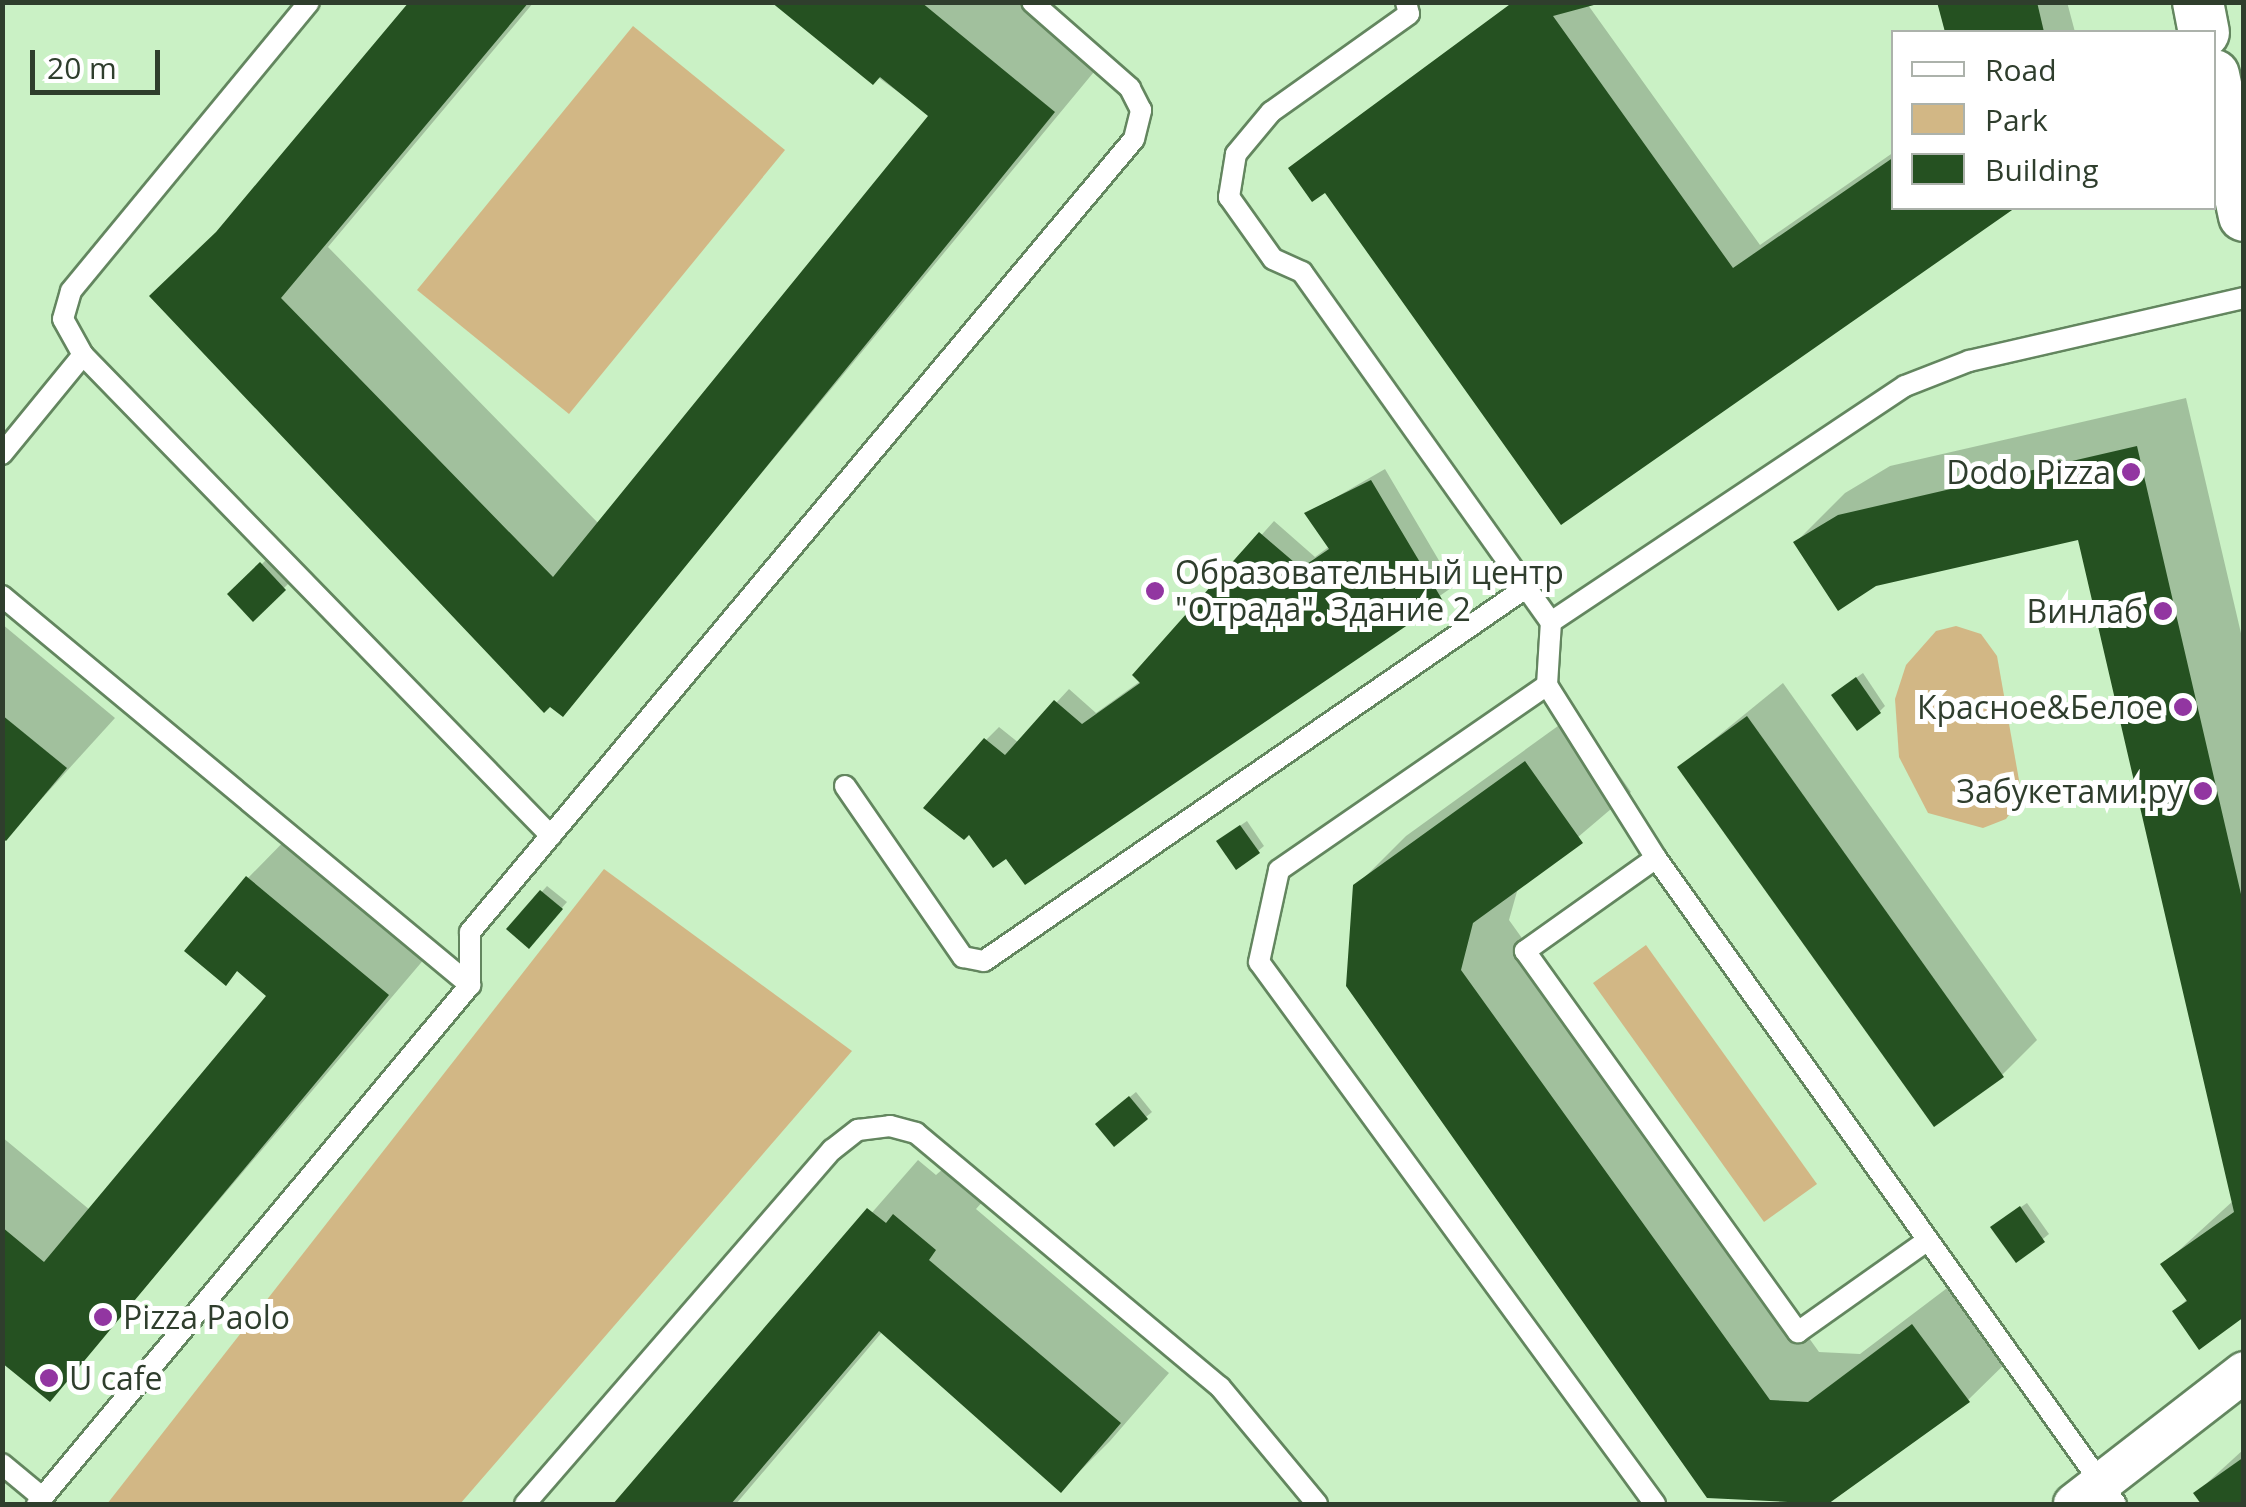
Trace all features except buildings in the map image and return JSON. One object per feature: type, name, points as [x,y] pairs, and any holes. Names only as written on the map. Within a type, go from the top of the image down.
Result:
[{"type":"street","points":[[2198,2],[2204,30]]},
{"type":"street","points":[[2216,84],[2244,216]]},
{"type":"street","points":[[2097,1497],[2244,1372]]},
{"type":"lane","points":[[309,2],[71,290],[63,319],[84,356],[551,836]]},
{"type":"lane","points":[[2,1464],[40,1501],[470,984],[470,932],[1134,139],[1141,110],[1130,88],[1032,2]]},
{"type":"lane","points":[[1406,2],[1409,14],[1272,112],[1236,154],[1228,197],[1273,259],[1302,272],[1551,622],[1547,685],[1656,858],[1925,1242],[2097,1497]]},
{"type":"lane","points":[[1551,622],[1906,386],[1969,361],[2244,298]]},
{"type":"lane","points":[[2,454],[84,356]]},
{"type":"lane","points":[[845,786],[963,958],[984,961],[1527,588]]},
{"type":"lane","points":[[2,596],[470,984]]},
{"type":"lane","points":[[1547,685],[1279,870],[1259,962],[1656,1504]]},
{"type":"lane","points":[[1656,858],[1525,951],[1798,1332],[1925,1242]]},
{"type":"lane","points":[[525,1504],[832,1150],[858,1130],[890,1126],[916,1133],[1233,1398],[1317,1504]]},
{"type":"green space","points":[[633,26],[785,150],[569,414],[417,290]]},
{"type":"green space","points":[[1956,626],[1981,634],[1997,656],[2022,797],[2006,819],[1983,828],[1928,813],[1899,757],[1895,699],[1906,665],[1936,631]]},
{"type":"green space","points":[[604,869],[852,1051],[460,1504],[107,1504]]},
{"type":"green space","points":[[1646,945],[1817,1184],[1764,1222],[1593,983]]},
{"type":"place","name":"Dodo Pizza","points":[[2131,472]]},
{"type":"place","name":"Образовательный центр \"Отрада\". Здание 2","points":[[1155,591]]},
{"type":"place","name":"Винлаб","points":[[2163,611]]},
{"type":"place","name":"Красное&Белое","points":[[2183,707]]},
{"type":"place","name":"Забукетами.ру","points":[[2203,791]]},
{"type":"place","name":"Pizza Paolo","points":[[103,1317]]},
{"type":"place","name":"U cafe","points":[[49,1378]]}]
